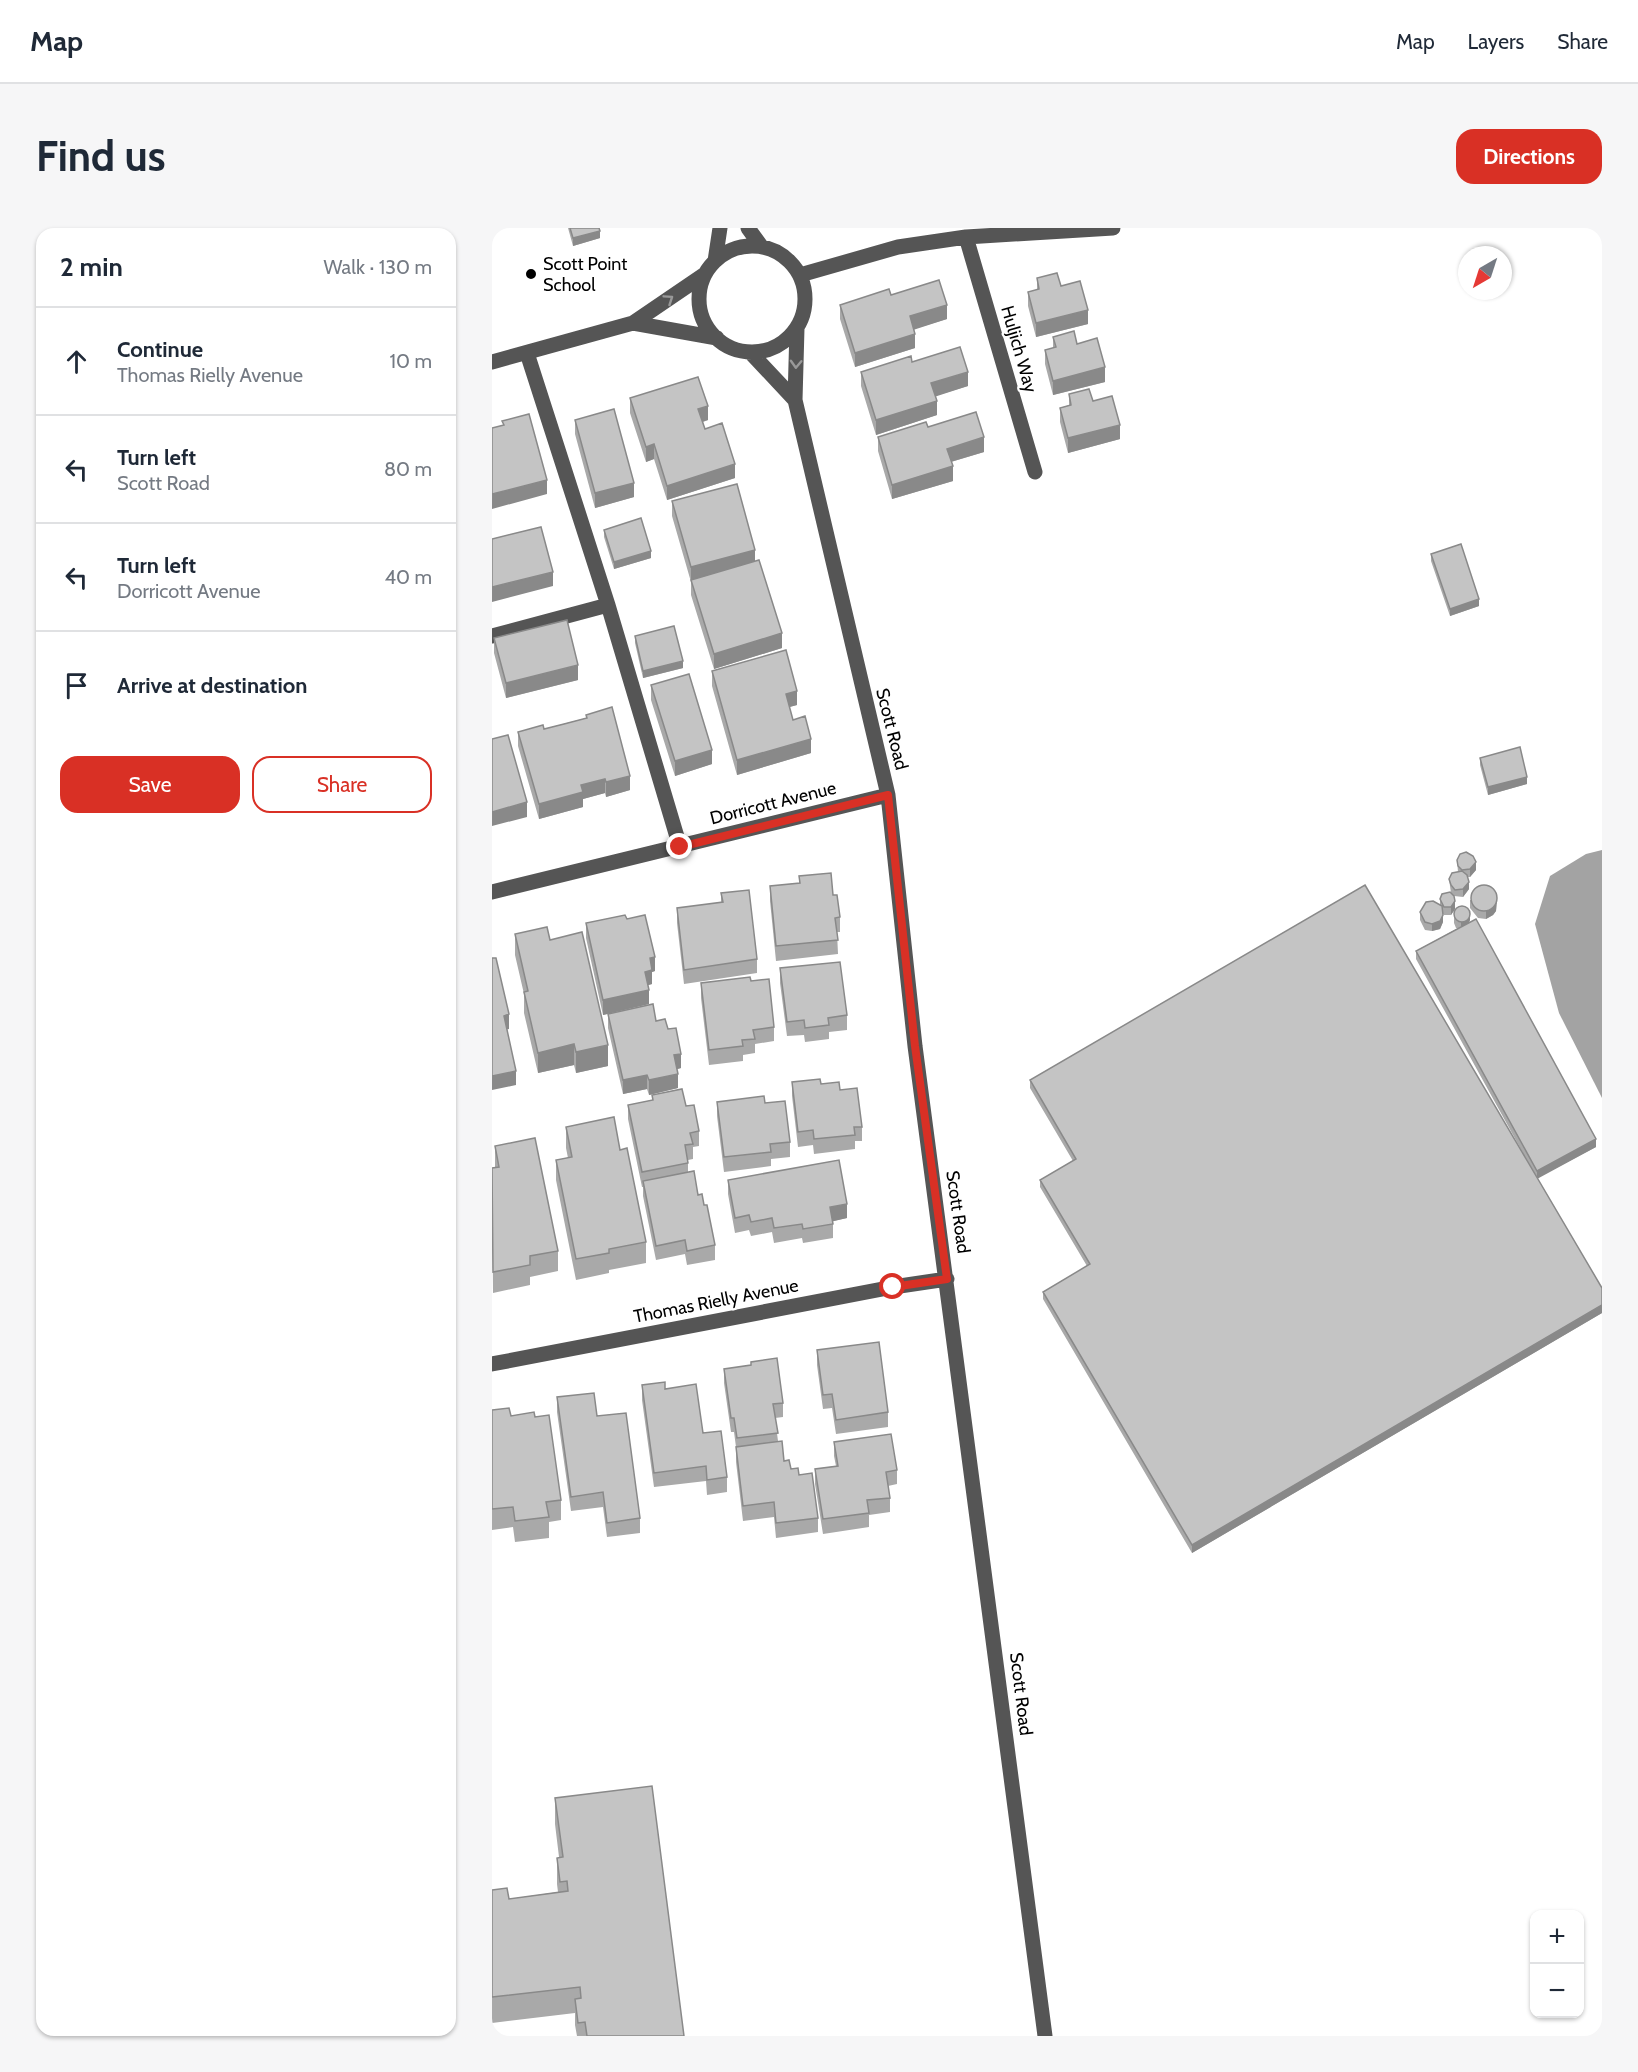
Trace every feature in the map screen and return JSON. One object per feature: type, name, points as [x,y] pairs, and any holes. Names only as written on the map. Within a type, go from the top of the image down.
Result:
[{"type":"street","points":[[715,261],[720,228]]},
{"type":"street","points":[[748,228],[761,246]]},
{"type":"street","points":[[492,362],[633,323],[705,274],[715,261],[729,251],[745,246],[761,246],[777,252],[790,262],[800,275],[897,247],[966,237],[1113,228]]},
{"type":"street","name":"Huljich Way","points":[[966,237],[1035,472]]},
{"type":"street","points":[[705,274],[700,291],[700,308],[706,324],[717,338]]},
{"type":"street","name":"Scott Road","points":[[800,275],[806,293],[804,311],[797,328],[795,400],[888,795],[915,1046],[1045,2036]]},
{"type":"street","name":"Scott Road","points":[[633,323],[717,338],[738,350],[750,352],[795,400]]},
{"type":"street","points":[[750,352],[768,350],[785,341],[797,328]]},
{"type":"street","points":[[526,353],[608,605],[680,847]]},
{"type":"street","points":[[492,636],[608,605]]},
{"type":"street","name":"Dorricott Avenue","points":[[492,892],[888,795]]},
{"type":"street","name":"Thomas Rielly Avenue","points":[[492,1364],[893,1287],[947,1279]]},
{"type":"shaded area","points":[[1602,850],[1602,1098],[1559,1013],[1535,924],[1550,876],[1586,854]]},
{"type":"building","points":[[570,228],[599,228],[600,231],[573,238]]},
{"type":"building","points":[[1057,273],[1061,286],[1080,281],[1088,310],[1036,323],[1028,292],[1039,289],[1037,278]]},
{"type":"building","points":[[939,280],[947,305],[910,316],[915,334],[855,353],[840,305],[889,289],[891,295]]},
{"type":"building","points":[[1074,331],[1077,344],[1097,338],[1105,367],[1053,381],[1045,350],[1056,347],[1053,337]]},
{"type":"building","points":[[960,347],[968,372],[931,383],[937,401],[876,420],[861,372],[911,356],[912,362]]},
{"type":"building","points":[[698,377],[708,406],[698,409],[705,429],[722,423],[735,464],[667,486],[654,444],[646,447],[630,398]]},
{"type":"building","points":[[1089,389],[1093,401],[1112,396],[1120,425],[1068,438],[1060,408],[1071,405],[1069,394]]},
{"type":"building","points":[[614,409],[634,483],[595,493],[575,420]]},
{"type":"building","points":[[976,412],[984,437],[947,449],[953,466],[892,485],[878,437],[926,422],[928,427]]},
{"type":"building","points":[[529,414],[547,480],[492,494],[492,428],[504,425],[502,421]]},
{"type":"building","points":[[737,484],[755,550],[691,567],[672,501]]},
{"type":"building","points":[[641,518],[651,551],[614,562],[604,530]]},
{"type":"building","points":[[541,527],[553,572],[492,587],[492,539]]},
{"type":"building","points":[[1461,544],[1479,599],[1450,609],[1431,554]]},
{"type":"building","points":[[759,560],[782,633],[714,654],[691,580]]},
{"type":"building","points":[[567,620],[578,665],[506,683],[494,638]]},
{"type":"building","points":[[674,626],[683,661],[643,671],[635,636]]},
{"type":"building","points":[[786,650],[797,691],[786,694],[793,720],[805,716],[811,739],[737,760],[712,671]]},
{"type":"building","points":[[689,674],[712,750],[675,761],[651,685]]},
{"type":"building","points":[[612,707],[630,776],[581,785],[583,792],[539,804],[518,732],[543,725],[544,729],[587,718],[586,715]]},
{"type":"building","points":[[508,735],[527,802],[492,812],[492,739]]},
{"type":"building","points":[[1520,747],[1527,777],[1488,787],[1480,758]]},
{"type":"building","points":[[1466,852],[1473,856],[1476,862],[1470,869],[1462,870],[1457,860],[1460,854]]},
{"type":"building","points":[[1462,871],[1467,875],[1469,882],[1463,889],[1455,890],[1449,879],[1452,873]]},
{"type":"building","points":[[831,873],[833,895],[837,895],[840,917],[835,918],[838,940],[776,946],[770,886],[800,883],[799,876]]},
{"type":"building","points":[[1365,885],[1602,1288],[1602,1305],[1192,1545],[1043,1292],[1090,1264],[1040,1180],[1076,1159],[1030,1080]]},
{"type":"building","points":[[1484,885],[1493,889],[1497,898],[1493,907],[1484,911],[1475,907],[1471,898],[1475,889]]},
{"type":"building","points":[[749,890],[757,959],[684,970],[677,908],[723,902],[721,893]]},
{"type":"building","points":[[1450,892],[1455,901],[1451,907],[1444,907],[1440,899],[1442,894]]},
{"type":"building","points":[[1433,901],[1442,906],[1443,915],[1440,921],[1432,924],[1425,922],[1420,912],[1426,902]]},
{"type":"building","points":[[1462,906],[1470,914],[1462,922],[1454,914]]},
{"type":"building","points":[[625,915],[627,919],[645,915],[655,957],[650,958],[652,970],[645,972],[649,990],[603,1000],[586,923]]},
{"type":"building","points":[[1476,919],[1596,1139],[1537,1171],[1416,951]]},
{"type":"building","points":[[547,927],[550,940],[582,932],[608,1045],[576,1052],[574,1044],[538,1053],[524,992],[528,991],[515,934]]},
{"type":"building","points":[[492,958],[496,958],[509,1014],[504,1016],[516,1071],[492,1076]]},
{"type":"building","points":[[840,962],[847,1015],[828,1018],[829,1025],[805,1028],[804,1020],[787,1022],[780,968]]},
{"type":"building","points":[[750,977],[751,981],[769,979],[774,1027],[753,1030],[755,1039],[742,1040],[743,1046],[709,1050],[701,983]]},
{"type":"building","points":[[653,1004],[656,1021],[665,1019],[668,1029],[676,1028],[681,1054],[674,1055],[678,1074],[649,1080],[647,1075],[623,1080],[608,1014]]},
{"type":"building","points":[[820,1079],[821,1084],[839,1082],[840,1090],[857,1088],[862,1127],[854,1127],[855,1135],[814,1139],[813,1130],[798,1132],[792,1082]]},
{"type":"building","points":[[682,1089],[686,1106],[694,1105],[699,1131],[690,1133],[693,1144],[685,1145],[688,1163],[642,1172],[628,1105],[653,1100],[652,1095]]},
{"type":"building","points":[[764,1096],[765,1103],[785,1101],[790,1142],[770,1144],[771,1152],[724,1157],[717,1102]]},
{"type":"building","points":[[614,1117],[620,1150],[627,1148],[646,1242],[609,1249],[609,1253],[576,1259],[556,1160],[572,1157],[566,1127]]},
{"type":"building","points":[[535,1138],[558,1251],[530,1256],[530,1265],[493,1272],[492,1168],[499,1167],[495,1146]]},
{"type":"building","points":[[839,1160],[847,1204],[830,1207],[833,1224],[803,1229],[802,1224],[774,1228],[772,1218],[751,1222],[749,1215],[735,1218],[728,1180]]},
{"type":"building","points":[[694,1171],[698,1195],[702,1194],[704,1205],[707,1205],[715,1245],[687,1251],[685,1240],[656,1246],[643,1181]]},
{"type":"building","points":[[879,1342],[888,1412],[836,1420],[832,1394],[823,1395],[817,1350]]},
{"type":"building","points":[[777,1358],[783,1403],[773,1404],[778,1433],[737,1438],[734,1418],[731,1418],[724,1369]]},
{"type":"building","points":[[665,1382],[665,1389],[696,1384],[703,1433],[721,1431],[727,1477],[707,1480],[706,1466],[654,1473],[642,1385]]},
{"type":"building","points":[[594,1393],[597,1416],[626,1413],[640,1518],[607,1523],[603,1492],[571,1497],[557,1397]]},
{"type":"building","points":[[509,1408],[511,1416],[534,1412],[535,1417],[549,1415],[561,1500],[546,1502],[549,1517],[515,1521],[513,1507],[492,1509],[492,1410]]},
{"type":"building","points":[[891,1434],[897,1470],[886,1472],[890,1498],[867,1500],[869,1513],[823,1519],[815,1469],[838,1466],[834,1442]]},
{"type":"building","points":[[782,1441],[784,1461],[789,1460],[791,1469],[798,1468],[799,1475],[812,1473],[818,1518],[776,1523],[774,1502],[743,1506],[736,1447]]},
{"type":"building","points":[[652,1786],[684,2036],[587,2036],[585,2022],[578,2023],[575,1999],[581,1998],[580,1987],[492,1997],[492,1890],[507,1888],[509,1899],[568,1891],[567,1881],[560,1882],[557,1858],[563,1857],[555,1798]]},
{"type":"place","name":"Scott Point School","points":[[531,274]]},
{"type":"route","points":[[680,847],[888,795],[915,1046],[947,1279],[893,1287]]}]
